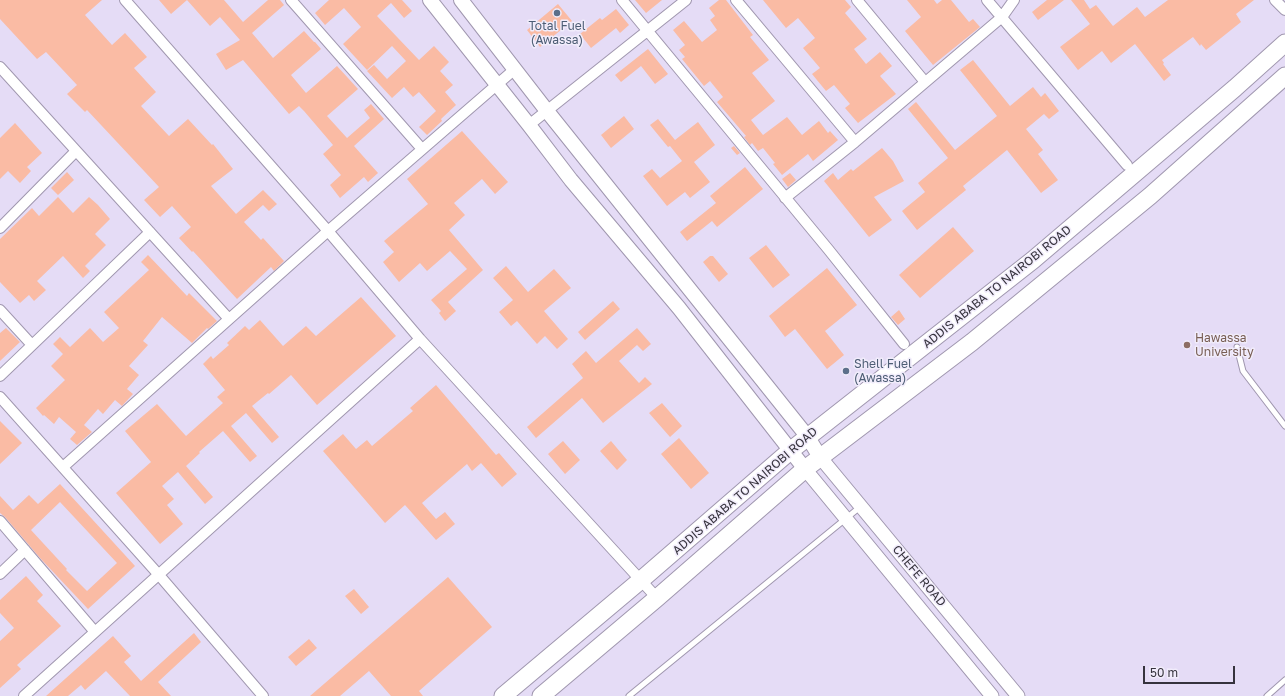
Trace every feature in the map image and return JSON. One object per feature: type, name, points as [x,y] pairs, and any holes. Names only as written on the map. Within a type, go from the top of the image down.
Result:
[{"type":"highway","name":"ADDIS ABABA TO NAIROBI ROAD","points":[[503,696],[641,580],[807,436],[1033,260],[1285,44]]},
{"type":"highway","name":"ADDIS ABABA TO NAIROBI ROAD","points":[[541,696],[657,598],[820,456],[972,342],[1150,196],[1285,76]]},
{"type":"main road","points":[[430,0],[571,180],[679,308],[805,469]]},
{"type":"main road","points":[[461,0],[547,111],[807,436],[820,456]]},
{"type":"street","points":[[291,0],[422,149]]},
{"type":"street","points":[[622,0],[904,344]]},
{"type":"street","points":[[529,125],[686,0]]},
{"type":"street","points":[[736,0],[855,142]]},
{"type":"street","points":[[856,0],[925,82]]},
{"type":"street","points":[[987,0],[1127,165]]},
{"type":"street","points":[[785,198],[855,142],[1002,17],[1014,0]]},
{"type":"street","points":[[1275,0],[1285,10]]},
{"type":"street","points":[[128,1],[328,231],[420,340],[657,598]]},
{"type":"street","points":[[63,467],[328,231],[515,69]]},
{"type":"street","points":[[2,74],[76,151],[229,319]]},
{"type":"street","points":[[0,228],[76,151]]},
{"type":"street","points":[[0,376],[150,232]]},
{"type":"street","points":[[0,310],[32,345]]},
{"type":"street","points":[[24,696],[420,340]]},
{"type":"street","points":[[0,397],[159,575],[263,696]]},
{"type":"street","name":"CHEFE ROAD","points":[[820,456],[1018,696]]},
{"type":"street","name":"CHEFE ROAD","points":[[805,469],[992,696]]},
{"type":"street","points":[[0,521],[95,632]]},
{"type":"street","points":[[0,574],[25,550]]},
{"type":"lane","points":[[1236,347],[1243,371],[1285,426]]},
{"type":"lane","points":[[629,696],[861,506]]},
{"type":"lane","points":[[1267,696],[1285,680]]},
{"type":"building","points":[[0,0],[102,0],[85,15],[112,45],[125,33],[147,57],[134,68],[156,92],[141,106],[169,136],[188,119],[212,145],[213,144],[233,169],[211,186],[236,214],[263,190],[277,204],[269,211],[263,205],[244,222],[261,240],[263,238],[284,261],[274,271],[271,267],[237,299],[179,238],[191,227],[172,206],[160,217],[144,200],[159,187],[87,110],[85,112],[67,94],[77,85],[46,52],[37,59],[0,19]]},
{"type":"building","points":[[159,0],[187,0],[171,14]]},
{"type":"building","points":[[187,0],[224,0],[243,22],[268,0],[280,0],[284,5],[252,33],[273,58],[304,31],[315,42],[321,49],[291,75],[306,93],[337,66],[358,89],[327,116],[347,138],[370,118],[364,110],[371,104],[384,119],[354,146],[378,173],[368,182],[364,177],[340,198],[330,185],[341,175],[323,154],[333,145],[299,106],[289,114],[243,60],[226,70],[216,54],[240,40],[220,17],[210,26]]},
{"type":"building","points":[[329,0],[402,0],[412,11],[404,18],[391,3],[377,16],[419,60],[434,46],[449,62],[440,71],[453,85],[445,92],[456,105],[427,135],[419,127],[436,111],[419,92],[413,97],[404,87],[392,98],[367,71],[374,65],[387,79],[406,61],[392,46],[367,70],[343,44],[361,27],[344,8],[325,25],[315,13]]},
{"type":"building","points":[[635,0],[662,0],[646,13]]},
{"type":"building","points":[[719,0],[726,0],[753,35],[750,37],[769,60],[752,73],[775,101],[751,120],[763,135],[787,117],[802,135],[819,121],[828,133],[830,131],[838,140],[813,161],[808,154],[782,175],[763,148],[758,151],[752,143],[750,145],[744,137],[746,136],[717,102],[723,97],[710,81],[704,86],[682,59],[685,57],[679,50],[685,45],[673,30],[684,21],[702,42],[717,30],[710,20],[715,16],[709,8]]},
{"type":"building","points":[[763,0],[845,0],[851,7],[845,13],[867,39],[854,49],[866,64],[880,52],[892,66],[880,76],[896,94],[858,123],[845,108],[850,104],[834,85],[826,91],[812,74],[820,68],[803,48],[815,38],[798,18],[786,28]]},
{"type":"building","points":[[907,0],[934,0],[937,4],[942,0],[951,0],[969,22],[973,19],[980,27],[933,65],[905,31],[921,17]]},
{"type":"building","points":[[1047,0],[1064,0],[1038,20],[1032,12]]},
{"type":"building","points":[[1071,0],[1084,0],[1090,9],[1096,5],[1113,26],[1137,7],[1145,17],[1168,0],[1254,0],[1236,14],[1241,22],[1206,50],[1201,44],[1200,46],[1193,37],[1162,60],[1164,63],[1163,64],[1171,75],[1164,81],[1135,44],[1111,63],[1102,51],[1078,70],[1060,47],[1090,24]]},
{"type":"building","points":[[558,4],[572,21],[540,47],[527,30]]},
{"type":"building","points":[[616,9],[629,25],[620,33],[616,28],[591,48],[580,34],[600,18],[602,20]]},
{"type":"building","points":[[648,49],[668,74],[655,84],[641,66],[621,82],[615,75]]},
{"type":"building","points":[[973,60],[1010,106],[1033,87],[1041,97],[1045,93],[1059,111],[1049,119],[1044,114],[1026,129],[1043,150],[1038,154],[1058,180],[1041,193],[1007,150],[963,186],[966,190],[917,230],[902,211],[925,192],[918,183],[948,158],[908,109],[916,102],[955,150],[997,116],[960,70]]},
{"type":"building","points":[[624,116],[634,129],[611,148],[601,135]]},
{"type":"building","points":[[658,119],[675,140],[698,122],[715,145],[694,162],[710,182],[690,198],[685,192],[667,206],[643,176],[652,169],[660,178],[682,161],[650,125]]},
{"type":"building","points":[[15,123],[42,153],[27,167],[31,171],[20,183],[8,171],[0,179],[0,138]]},
{"type":"building","points":[[462,131],[508,182],[495,194],[482,179],[454,203],[465,215],[449,230],[483,270],[448,302],[456,311],[445,321],[439,313],[441,311],[431,300],[467,269],[450,251],[427,271],[420,263],[399,282],[383,262],[394,252],[384,241],[428,204],[407,179]]},
{"type":"building","points":[[734,146],[740,153],[737,155],[731,148]]},
{"type":"building","points":[[882,148],[893,161],[904,181],[874,197],[892,220],[869,237],[824,181],[833,173],[838,180],[851,169],[853,171]]},
{"type":"building","points":[[745,167],[763,189],[717,227],[712,221],[687,241],[680,232],[716,203],[710,196]]},
{"type":"building","points":[[67,172],[74,180],[58,195],[51,188]]},
{"type":"building","points":[[790,173],[796,180],[788,187],[782,179]]},
{"type":"building","points":[[58,197],[73,213],[89,197],[98,205],[110,219],[95,234],[106,245],[85,266],[90,271],[83,278],[63,256],[37,281],[46,290],[34,301],[29,295],[20,303],[0,282],[0,239],[32,208],[39,216]]},
{"type":"building","points":[[953,227],[974,251],[920,298],[899,275]]},
{"type":"building","points":[[766,245],[790,275],[773,288],[749,258]]},
{"type":"building","points":[[148,255],[187,296],[189,293],[217,321],[208,329],[207,328],[192,343],[162,317],[143,341],[148,345],[129,366],[139,375],[127,389],[133,394],[122,406],[115,400],[103,414],[98,409],[84,425],[92,432],[77,445],[70,439],[76,432],[59,417],[54,424],[44,415],[43,416],[36,408],[65,380],[51,366],[63,354],[53,344],[60,337],[70,347],[90,328],[103,342],[119,328],[104,312],[149,270],[141,262]]},
{"type":"building","points":[[710,256],[713,256],[728,274],[719,282],[703,262]]},
{"type":"building","points":[[506,266],[528,292],[554,269],[571,288],[544,311],[568,339],[557,349],[545,336],[537,344],[517,321],[511,326],[499,312],[513,300],[493,278]]},
{"type":"building","points":[[827,268],[857,305],[825,331],[844,355],[827,369],[795,329],[785,337],[769,316]]},
{"type":"building","points":[[361,297],[396,336],[317,405],[291,375],[252,406],[279,437],[272,443],[246,413],[231,426],[257,456],[250,462],[223,431],[199,452],[200,453],[186,466],[213,497],[205,504],[178,472],[162,486],[174,499],[167,505],[183,524],[160,544],[116,493],[151,462],[125,431],[157,404],[186,436],[223,403],[217,397],[225,390],[203,364],[211,356],[213,359],[229,345],[227,343],[245,326],[249,330],[260,320],[283,346],[306,326],[316,336]]},
{"type":"building","points":[[613,301],[620,309],[585,340],[578,332]]},
{"type":"building","points":[[899,310],[905,319],[898,325],[891,317]]},
{"type":"building","points":[[6,328],[20,342],[0,361],[0,333]]},
{"type":"building","points":[[637,328],[651,344],[643,351],[637,345],[619,361],[639,383],[645,377],[652,384],[603,423],[582,398],[536,438],[527,427],[583,378],[572,364],[586,351],[596,363]]},
{"type":"building","points":[[436,385],[496,455],[499,453],[517,474],[502,487],[481,463],[472,471],[467,464],[422,503],[436,519],[445,512],[455,524],[436,540],[405,505],[385,523],[323,451],[343,434],[356,449],[367,440],[372,446],[413,411],[410,408]]},
{"type":"building","points":[[662,403],[682,426],[670,437],[649,413]]},
{"type":"building","points":[[0,421],[22,443],[0,464]]},
{"type":"building","points":[[679,438],[709,473],[691,489],[661,454]]},
{"type":"building","points":[[563,441],[580,460],[565,474],[548,454]]},
{"type":"building","points":[[611,441],[627,460],[617,470],[600,451]]},
{"type":"building","points":[[60,484],[135,566],[88,609],[0,513],[0,496],[13,510],[29,495],[38,504]],"holes":[[[60,502],[117,563],[87,591],[66,570],[67,569],[31,530]]]},
{"type":"building","points":[[26,576],[43,595],[37,601],[61,626],[17,665],[21,669],[0,688],[0,641],[14,628],[0,613],[0,600]]},
{"type":"building","points":[[448,577],[492,627],[419,691],[423,696],[391,696],[369,671],[340,696],[310,696]]},
{"type":"building","points":[[354,589],[369,607],[361,614],[345,596]]},
{"type":"building","points":[[194,633],[201,642],[158,682],[171,696],[130,696],[106,671],[85,690],[81,685],[68,696],[46,696],[113,636],[131,656],[124,662],[141,681]]},
{"type":"building","points":[[309,639],[317,648],[296,666],[288,657]]},
{"type":"place","name":"Total Fuel (Awassa)","points":[[557,13]]},
{"type":"place","name":"Hawassa University","points":[[1187,345]]},
{"type":"place","name":"Shell Fuel (Awassa)","points":[[846,371]]}]
